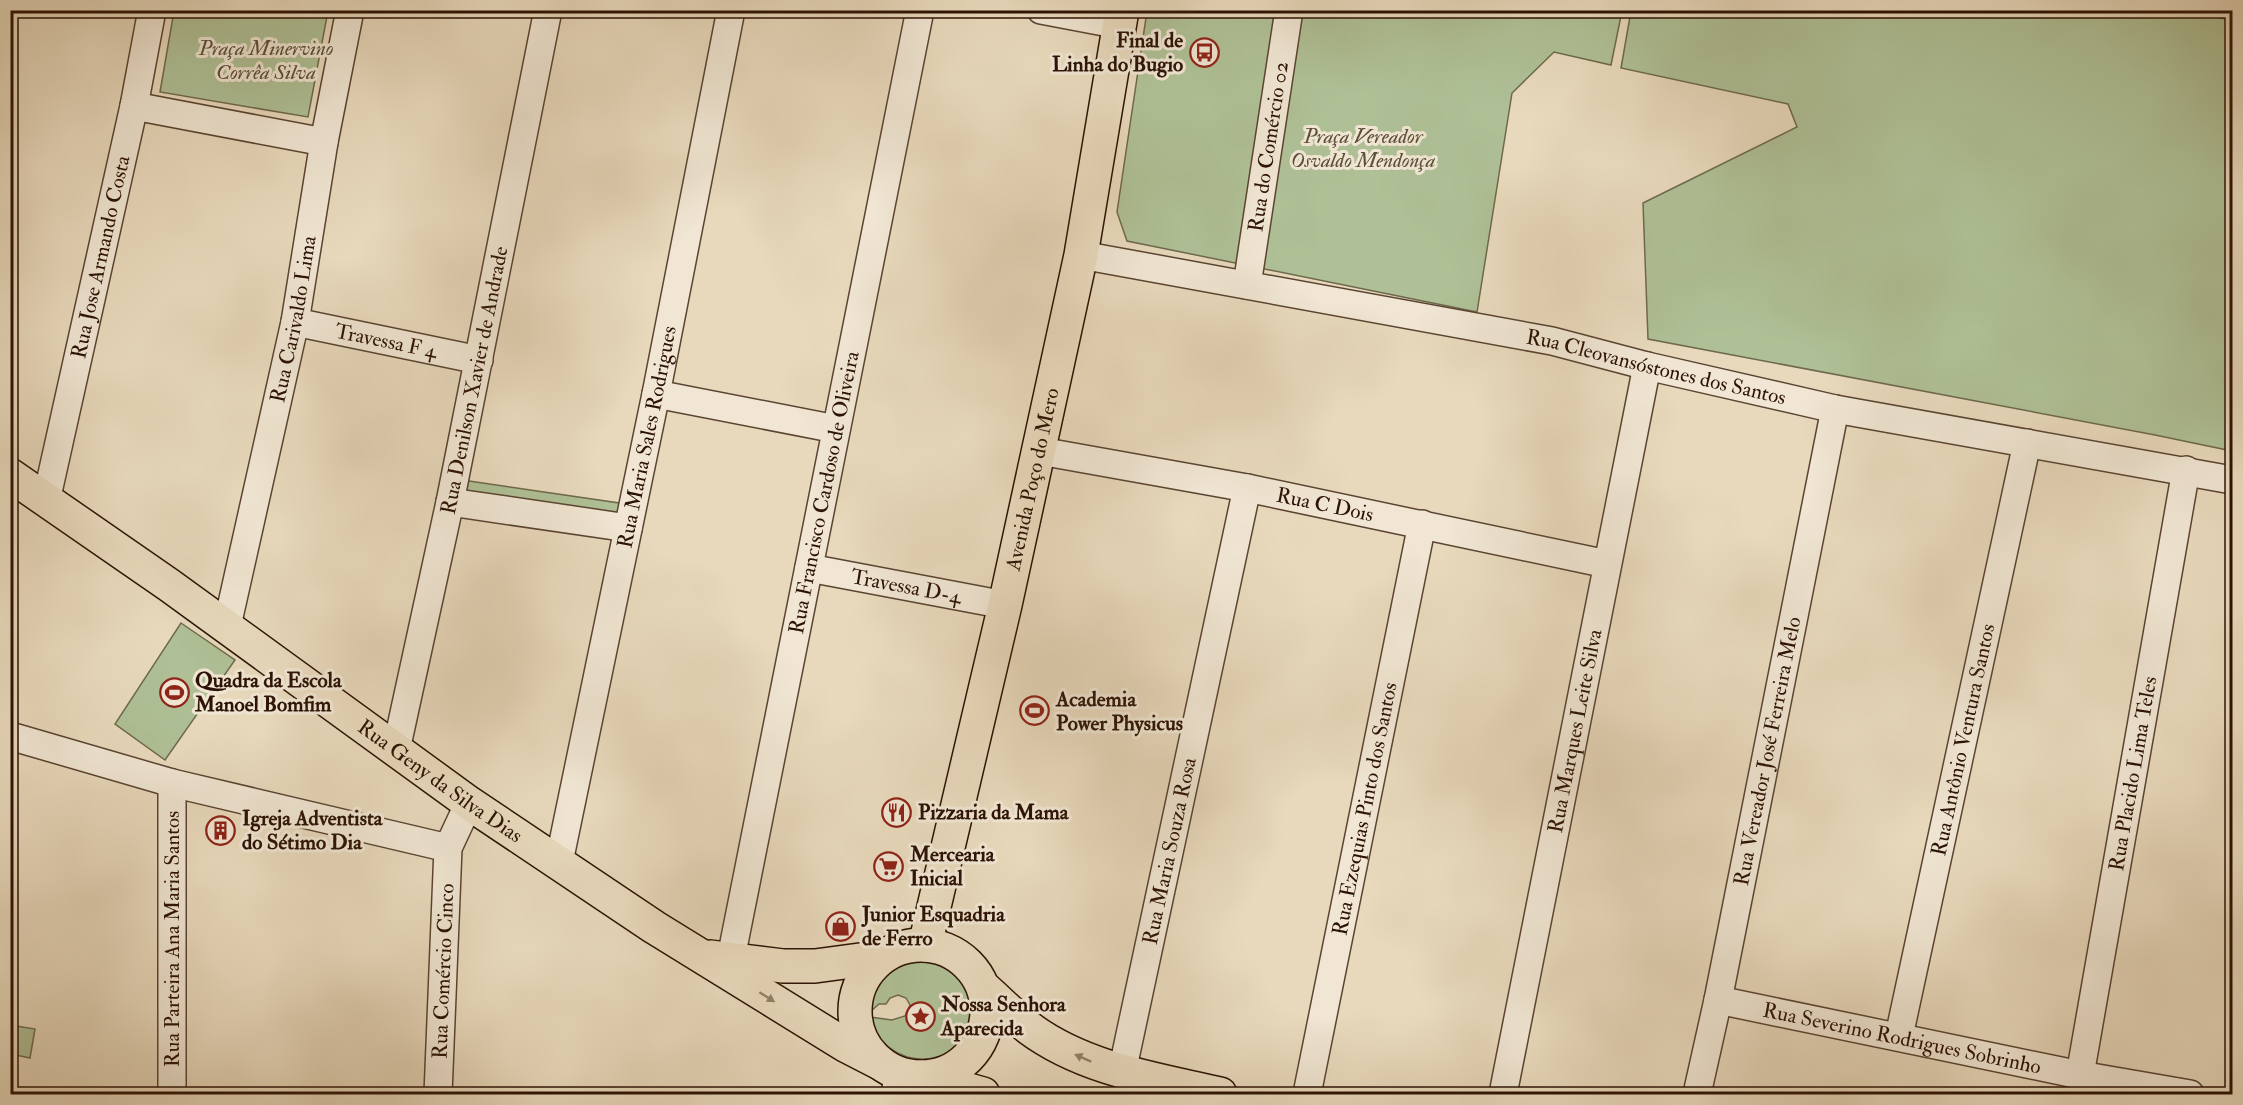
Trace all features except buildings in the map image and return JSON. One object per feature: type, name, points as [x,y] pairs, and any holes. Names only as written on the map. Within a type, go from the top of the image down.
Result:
[{"type":"main road","name":"Avenida Poço do Mero","points":[[925,945],[1040,451],[1081,255],[1121,18]]},
{"type":"main road","name":"Rua Geny da Silva Dias","points":[[10,475],[227,626],[469,803],[654,927],[719,962],[845,1046],[899,1077],[983,1095]]},
{"type":"main road","points":[[925,945],[944,948],[960,957],[974,969],[984,988],[988,1008],[985,1030],[976,1048],[961,1064],[943,1074],[899,1077],[867,1048],[857,1030],[855,1010],[858,990],[867,972],[882,957],[906,946],[925,945]]},
{"type":"main road","name":"Rua Geny da Silva Dias","points":[[719,962],[815,966],[882,957]]},
{"type":"main road","points":[[984,988],[1030,1029],[1086,1060],[1122,1072],[1220,1095]]},
{"type":"street","name":"Rua Jose Armando Costa","points":[[46,501],[134,106],[152,10]]},
{"type":"street","name":"Rua Carivaldo Lima","points":[[227,626],[295,322],[324,142],[350,10]]},
{"type":"street","name":"Rua Denilson Xavier de Andrade","points":[[396,750],[450,502],[548,10]]},
{"type":"street","name":"Rua Maria Sales Rodrigues","points":[[560,862],[656,394],[731,10]]},
{"type":"street","name":"Rua Francisco Cardoso de Oliveira","points":[[719,962],[809,568],[920,10]]},
{"type":"street","points":[[1041,10],[1121,18]]},
{"type":"street","name":"Rua do Comércio 02","points":[[1247,285],[1289,10]]},
{"type":"street","points":[[134,106],[324,142]]},
{"type":"street","name":"Rua Cleovansóstones dos Santos","points":[[1081,255],[1552,341],[1647,366],[1835,409],[2232,480]]},
{"type":"street","name":"Travessa F 4","points":[[295,322],[479,360]]},
{"type":"street","name":"Rua Marques Leite Silva","points":[[1503,1095],[1647,366]]},
{"type":"street","points":[[656,394],[836,429]]},
{"type":"street","name":"Rua Vereador José Ferreira Melo","points":[[1697,1095],[1718,1000],[1835,409]]},
{"type":"street","name":"Rua Antônio Ventura Santos","points":[[1899,1036],[2027,443]]},
{"type":"street","name":"Rua C Dois","points":[[1040,451],[1247,488],[1607,564]]},
{"type":"street","name":"Rua Placido Lima Teles","points":[[2080,1075],[2186,470]]},
{"type":"street","name":"Rua Maria Souza Rosa","points":[[1122,1072],[1247,488]]},
{"type":"street","points":[[450,502],[628,528]]},
{"type":"street","name":"Rua Ezequias Pinto dos Santos","points":[[1307,1095],[1422,524]]},
{"type":"street","name":"Travessa D-4","points":[[809,568],[1005,605]]},
{"type":"street","points":[[10,736],[172,783],[448,848],[469,803]]},
{"type":"street","name":"Rua Parteira Ana Maria Santos","points":[[172,783],[172,1095]]},
{"type":"street","name":"Rua Comércio Cinco","points":[[438,1095],[448,848]]},
{"type":"street","name":"Rua Severino Rodrigues Sobrinho","points":[[1718,1000],[2080,1075],[2190,1095]]},
{"type":"green space","name":"Praça Minervino Corrêa Silva","points":[[174,11],[328,11],[308,117],[160,92]]},
{"type":"green space","name":"Praça Vereador Osvaldo Mendonça","points":[[1147,11],[1622,11],[1611,65],[1554,52],[1512,93],[1477,312],[1127,241],[1117,212]]},
{"type":"green space","points":[[1631,11],[2180,11],[2232,20],[2232,451],[1648,339],[1643,203],[1797,127],[1788,104],[1621,68]]},
{"type":"green space","points":[[469,481],[619,503],[618,517],[459,495]]},
{"type":"green space","name":"Quadra da Escola Manoel Bomfim","points":[[181,623],[235,660],[165,760],[115,724]]},
{"type":"green space","points":[[925,952],[951,962],[967,979],[974,998],[973,1018],[965,1036],[951,1051],[931,1058],[907,1057],[893,1050],[875,1032],[869,1017],[870,990],[876,978],[885,968],[910,954]],"holes":[[[898,995],[906,998],[910,1005],[905,1016],[892,1020],[870,1017],[870,1012],[879,1004],[886,1004],[890,998]]]},
{"type":"green space","points":[[10,1025],[35,1029],[30,1058],[11,1054]]},
{"type":"place","name":"Final de Linha do Bugio","points":[[1204,52]]},
{"type":"place","name":"Quadra da Escola Manoel Bomfim","points":[[174,692]]},
{"type":"place","name":"Academia Power Physicus","points":[[1035,711]]},
{"type":"place","name":"Pizzaria da Mama","points":[[897,812]]},
{"type":"place","name":"Igreja Adventista do Sétimo Dia","points":[[221,830]]},
{"type":"place","name":"Mercearia Inicial","points":[[889,866]]},
{"type":"place","name":"Junior Esquadria de Ferro","points":[[841,926]]},
{"type":"place","name":"Nossa Senhora Aparecida","points":[[920,1016]]}]
